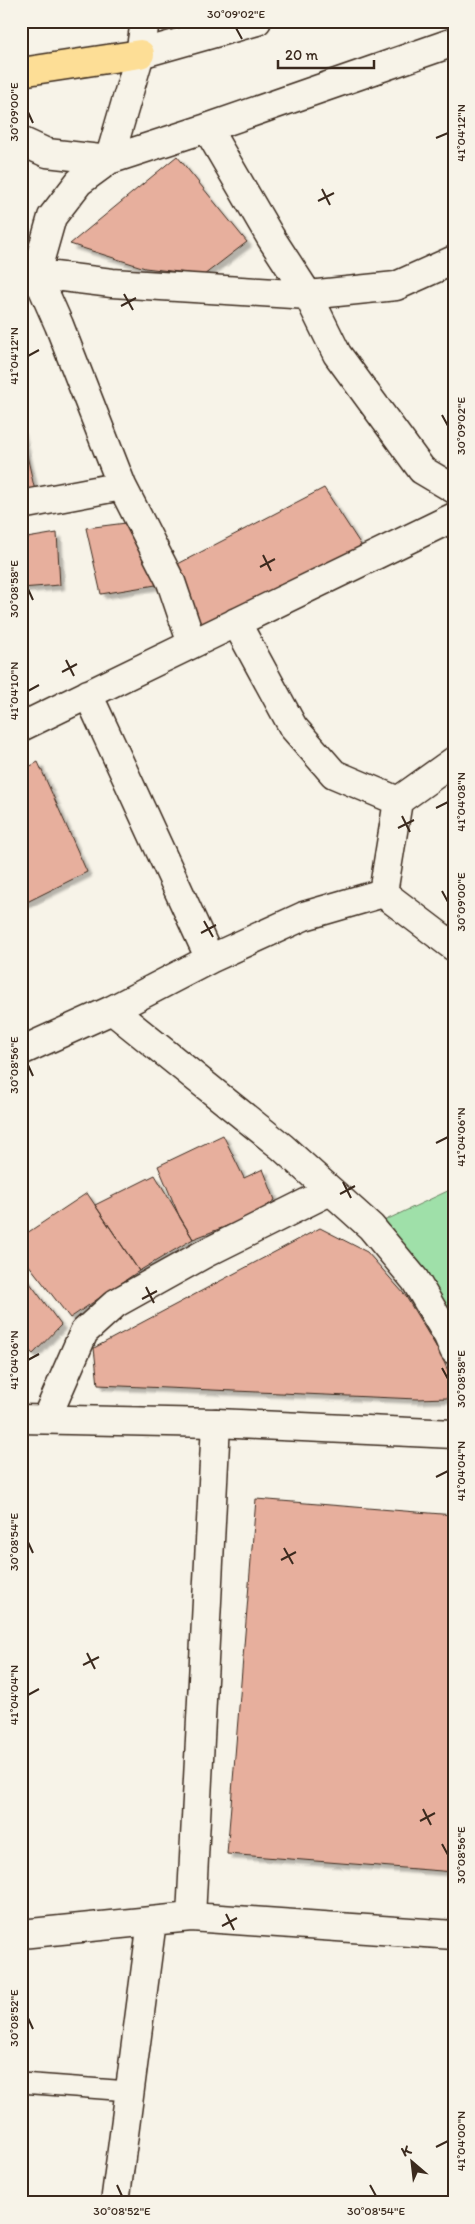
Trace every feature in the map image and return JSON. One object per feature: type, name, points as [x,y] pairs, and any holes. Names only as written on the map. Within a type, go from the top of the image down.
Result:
[{"type":"main road","points":[[21,72],[140,54]]},
{"type":"street","points":[[109,160],[140,54],[145,21]]},
{"type":"street","points":[[140,54],[257,21]]},
{"type":"street","points":[[192,644],[171,582],[122,486],[26,276],[52,217],[79,182],[109,160],[454,42]]},
{"type":"street","points":[[207,128],[271,238],[308,295],[337,354],[422,470],[454,490]]},
{"type":"street","points":[[21,141],[47,153],[109,160]]},
{"type":"street","points":[[26,276],[308,295],[396,286],[454,260]]},
{"type":"street","points":[[21,505],[122,486]]},
{"type":"street","points":[[21,727],[454,517]]},
{"type":"street","points":[[236,622],[293,727],[334,774],[398,800]]},
{"type":"street","points":[[88,694],[210,959]]},
{"type":"street","points":[[384,893],[398,800],[454,761]]},
{"type":"street","points":[[21,1051],[112,1010],[210,959],[304,916],[384,893]]},
{"type":"street","points":[[384,893],[454,947]]},
{"type":"street","points":[[112,1010],[282,1148],[371,1227],[415,1280],[448,1336],[454,1350]]},
{"type":"street","points":[[330,1191],[204,1254],[116,1303],[84,1332],[34,1419],[216,1422],[454,1434]]},
{"type":"street","points":[[190,1917],[216,1422]]},
{"type":"street","points":[[21,1934],[190,1917],[454,1935]]},
{"type":"street","points":[[115,2203],[152,1921]]},
{"type":"lane","points":[[21,2083],[129,2091]]},
{"type":"green space","points":[[454,1188],[454,1350],[371,1227]]},
{"type":"building","points":[[177,156],[247,242],[204,275],[145,268],[70,244]]},
{"type":"building","points":[[21,429],[35,491],[21,493]]},
{"type":"building","points":[[324,488],[363,548],[203,629],[174,566]]},
{"type":"building","points":[[134,522],[168,583],[101,594],[86,528]]},
{"type":"building","points":[[57,533],[60,585],[21,588],[21,539]]},
{"type":"building","points":[[38,762],[87,872],[21,905],[21,771]]},
{"type":"building","points":[[223,1135],[244,1178],[263,1169],[275,1200],[253,1216],[193,1239],[180,1218],[158,1166]]},
{"type":"building","points":[[155,1175],[193,1239],[139,1271],[95,1205]]},
{"type":"building","points":[[87,1193],[139,1271],[70,1318],[21,1255],[21,1237]]},
{"type":"building","points":[[320,1228],[367,1252],[405,1295],[440,1353],[454,1384],[454,1388],[447,1398],[417,1399],[98,1385],[94,1348]]},
{"type":"building","points":[[21,1271],[61,1325],[33,1354],[21,1342]]},
{"type":"building","points":[[256,1499],[454,1515],[454,1872],[227,1854]]}]
